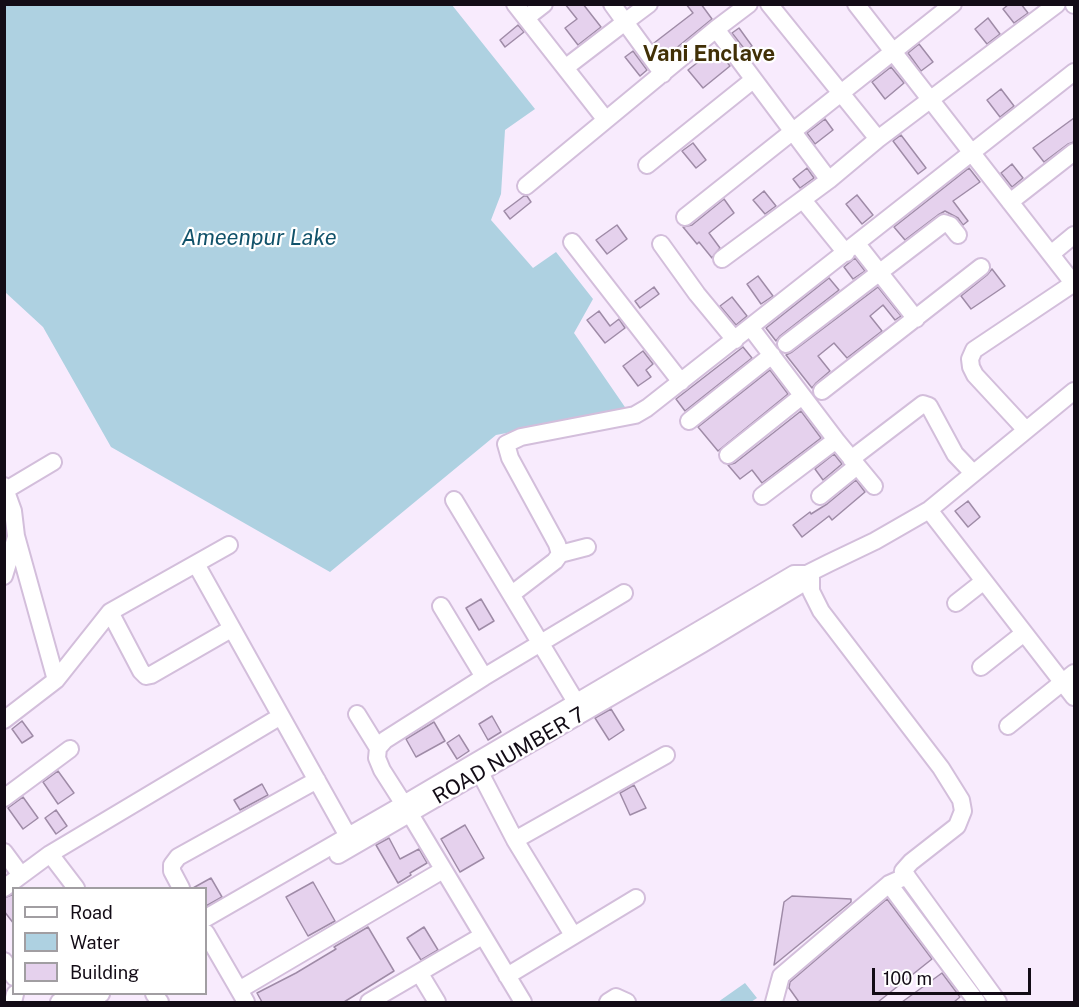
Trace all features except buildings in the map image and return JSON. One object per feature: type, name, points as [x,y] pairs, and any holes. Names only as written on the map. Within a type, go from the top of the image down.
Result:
[{"type":"street","points":[[515,4],[606,120]]},
{"type":"street","points":[[526,18],[544,4]]},
{"type":"street","points":[[612,4],[663,74]]},
{"type":"street","points":[[565,68],[649,4]]},
{"type":"street","points":[[526,186],[716,29],[750,4]]},
{"type":"street","points":[[769,4],[878,139]]},
{"type":"street","points":[[685,217],[953,4]]},
{"type":"street","points":[[722,259],[803,200],[878,139],[1057,4]]},
{"type":"street","points":[[857,5],[1074,284],[974,350],[970,359],[975,375],[1026,430]]},
{"type":"street","points":[[716,29],[829,180]]},
{"type":"street","points":[[560,554],[557,544],[510,458],[506,444],[521,437],[636,415],[1073,76]]},
{"type":"street","points":[[647,165],[753,80]]},
{"type":"street","points":[[1010,202],[1074,152]]},
{"type":"street","points":[[803,200],[880,274],[916,319]]},
{"type":"street","points":[[786,344],[944,223],[950,225],[958,235]]},
{"type":"street","points":[[1051,254],[1074,235]]},
{"type":"street","points":[[572,242],[681,382]]},
{"type":"street","points":[[661,244],[697,294],[735,340]]},
{"type":"street","points":[[822,391],[981,267]]},
{"type":"street","points":[[751,328],[874,486]]},
{"type":"street","points":[[688,421],[772,355]]},
{"type":"street","name":"ROAD NUMBER 7","points":[[207,917],[407,809],[645,669],[794,574],[809,573],[875,541],[928,510],[1074,391]]},
{"type":"street","points":[[728,455],[802,396]]},
{"type":"street","points":[[820,496],[854,462],[923,404],[929,406],[955,454],[973,473]]},
{"type":"street","points":[[762,496],[836,440]]},
{"type":"street","points":[[53,462],[5,488],[13,511],[16,536],[56,680]]},
{"type":"street","points":[[454,500],[580,707]]},
{"type":"street","points":[[928,510],[1024,633],[1069,678],[1074,697]]},
{"type":"street","points":[[4,576],[16,536]]},
{"type":"street","points":[[4,720],[56,680],[110,612],[230,545]]},
{"type":"street","points":[[512,594],[555,561],[560,554],[587,547]]},
{"type":"street","points":[[196,564],[351,841]]},
{"type":"street","points":[[809,573],[811,591],[821,611],[941,768],[962,800],[963,811],[957,826],[903,871],[998,1002]]},
{"type":"street","points":[[956,603],[984,581]]},
{"type":"street","points":[[523,1002],[382,770],[377,758],[378,748],[385,740],[484,677],[624,593]]},
{"type":"street","points":[[441,606],[484,677]]},
{"type":"street","points":[[110,612],[146,676],[231,629]]},
{"type":"street","points":[[981,667],[1024,633]]},
{"type":"street","points":[[1008,726],[1069,678]]},
{"type":"street","points":[[357,714],[378,748]]},
{"type":"street","points":[[4,888],[50,854],[281,716]]},
{"type":"street","points":[[4,798],[70,749]]},
{"type":"street","points":[[515,840],[666,755]]},
{"type":"street","points":[[477,767],[515,840],[573,935]]},
{"type":"street","points":[[180,887],[172,871],[172,865],[178,857],[316,780]]},
{"type":"street","name":"ROAD NUMBER 7","points":[[207,931],[351,841]]},
{"type":"street","points":[[4,852],[21,875]]},
{"type":"street","points":[[50,854],[75,887]]},
{"type":"street","points":[[207,934],[242,996],[443,870]]},
{"type":"street","points":[[780,998],[781,976],[890,884],[907,876]]},
{"type":"street","points":[[890,884],[977,1002]]},
{"type":"street","points":[[507,976],[636,898]]},
{"type":"street","points":[[369,1002],[482,936]]},
{"type":"street","points":[[4,961],[12,975]]},
{"type":"street","points":[[420,974],[437,1002]]},
{"type":"street","points":[[608,1002],[616,997],[627,1002]]},
{"type":"water","name":"Ameenpur Lake","points":[[4,5],[452,5],[535,109],[505,130],[501,194],[491,220],[533,268],[556,252],[593,299],[574,333],[627,410],[496,435],[330,572],[111,447],[43,327],[5,292]]},
{"type":"water","points":[[745,983],[757,998],[751,1002],[718,1002]]},
{"type":"district","name":"Vani Enclave","points":[[709,54]]}]
